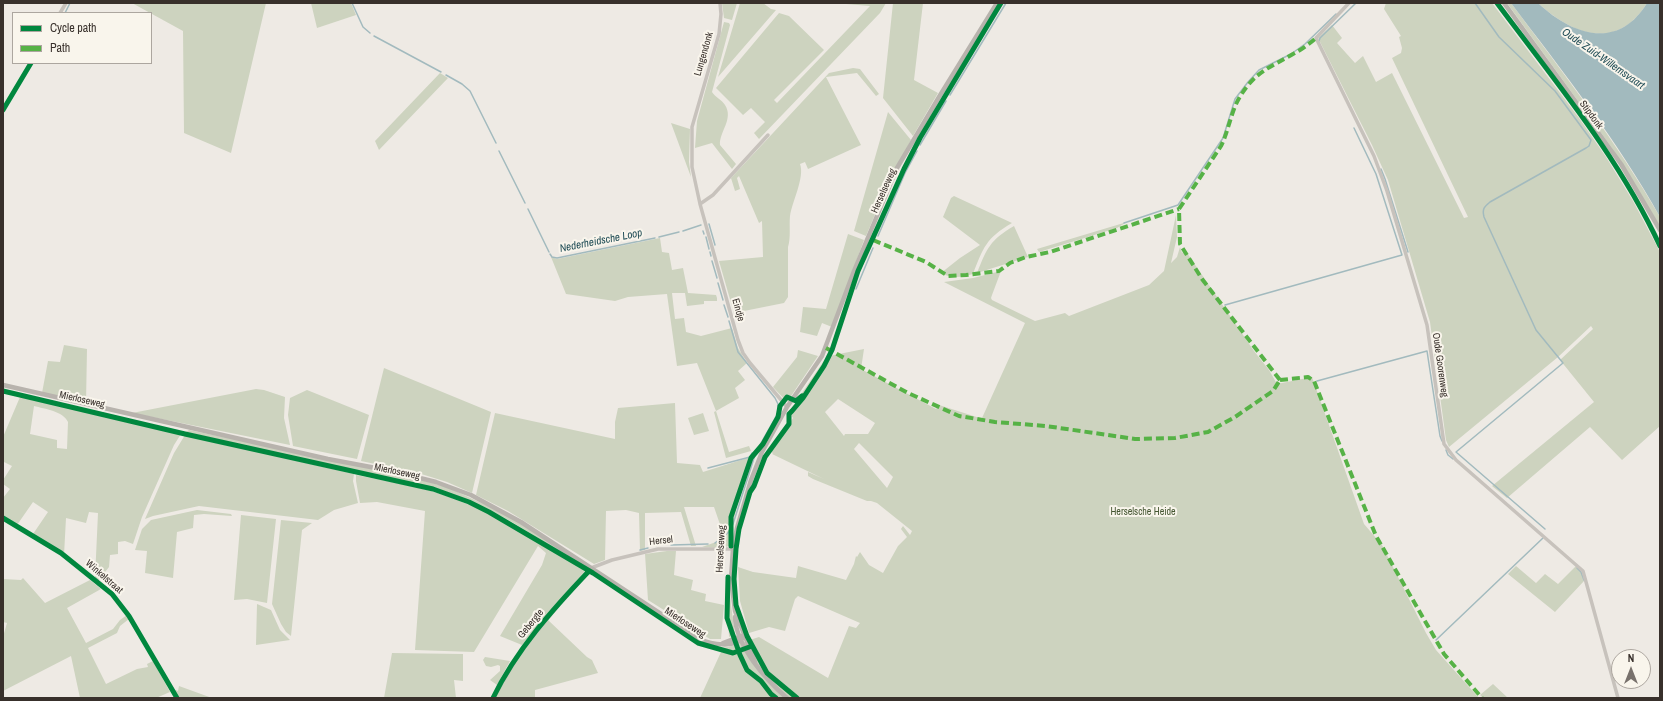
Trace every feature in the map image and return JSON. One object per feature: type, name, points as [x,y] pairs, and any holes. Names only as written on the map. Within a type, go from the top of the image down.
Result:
[{"type":"street","points":[[61,12],[66,3]]},
{"type":"street","name":"Lungendonk","points":[[697,108],[719,34],[721,14],[720,3]]},
{"type":"street","name":"Herselseweg","points":[[787,698],[764,675],[750,657],[742,637],[735,612],[732,587],[733,549],[740,516],[753,474],[762,452],[787,407],[822,356],[854,271],[898,168],[939,97],[997,3]]},
{"type":"street","name":"Oude Goorenweg","points":[[1349,3],[1316,38],[1374,156],[1387,191],[1427,325],[1444,444],[1456,460],[1583,571],[1618,698]]},
{"type":"street","name":"Stipdonk","points":[[1504,3],[1621,164],[1660,230]]},
{"type":"street","points":[[3,110],[30,64]]},
{"type":"street","name":"Eindje","points":[[697,108],[692,127],[692,167],[700,204],[738,340],[743,353],[787,407]]},
{"type":"street","points":[[700,204],[713,195],[768,135]]},
{"type":"street","name":"Mierloseweg","points":[[3,385],[436,482],[493,506],[521,522],[699,639],[709,643],[729,644],[742,637]]},
{"type":"street","name":"Winkelstraat","points":[[3,518],[61,553],[112,594],[129,616],[177,698]]},
{"type":"street","name":"Hersel","points":[[591,568],[612,560],[658,549],[733,549]]},
{"type":"street","name":"Gebergte","points":[[493,698],[518,654],[550,614],[591,568]]},
{"type":"green space","points":[[132,3],[266,3],[231,153],[184,133],[183,31],[152,14],[152,12],[148,12]]},
{"type":"green space","points":[[311,3],[351,3],[356,15],[317,28]]},
{"type":"green space","points":[[722,3],[737,3],[732,20],[724,18]]},
{"type":"green space","points":[[740,3],[763,3],[771,9],[776,10],[718,77]]},
{"type":"green space","points":[[834,3],[886,3],[880,13],[759,139],[754,133],[765,122],[751,108],[743,115],[716,88],[779,13],[789,16],[824,50],[774,100],[777,103],[870,6]]},
{"type":"green space","points":[[893,3],[923,3],[914,80],[938,93],[913,136],[883,98]]},
{"type":"green space","points":[[1386,3],[1492,3],[1579,118],[1606,157],[1633,201],[1660,252],[1660,426],[1622,460],[1590,427],[1507,498],[1492,486],[1594,402],[1560,360],[1593,329],[1591,326],[1558,357],[1449,447],[1446,440],[1430,322],[1388,180],[1318,38],[1332,25],[1342,38],[1337,43],[1355,63],[1363,56],[1376,82],[1392,73],[1464,218],[1468,217],[1392,58],[1401,53],[1402,48],[1399,37],[1401,36],[1384,9]]},
{"type":"green space","points":[[1507,3],[1511,3],[1607,134],[1660,217],[1660,226],[1612,148]]},
{"type":"green space","points":[[1538,3],[1647,3],[1635,18],[1622,28],[1609,33],[1594,33],[1580,30],[1566,23]]},
{"type":"green space","points":[[724,22],[729,23],[730,25],[712,92],[724,103],[727,110],[727,120],[720,140],[720,145],[736,164],[732,169],[712,143],[695,148],[697,121]]},
{"type":"green space","points":[[853,68],[860,69],[879,94],[876,96],[857,73],[826,77],[861,145],[808,169],[805,162],[800,164],[800,182],[790,216],[788,247],[788,297],[784,303],[734,313],[719,261],[763,257],[762,221],[759,223],[739,176],[737,178],[740,189],[735,191],[731,178],[829,73]]},
{"type":"green space","points":[[440,73],[448,78],[379,150],[375,141]]},
{"type":"green space","points":[[888,112],[911,140],[886,188],[866,236],[854,231]]},
{"type":"green space","points":[[671,123],[690,129],[689,162],[691,177]]},
{"type":"green space","points":[[954,196],[1012,223],[1003,228],[986,244],[973,274],[957,277],[941,273],[980,245],[943,217],[951,198]]},
{"type":"green space","name":"Herselsche Heide","points":[[1176,215],[1177,237],[1171,263],[1177,257],[1180,247],[1182,253],[1185,250],[1254,351],[1269,370],[1277,384],[1312,377],[1364,524],[1382,545],[1436,650],[1479,698],[700,698],[721,652],[725,653],[727,650],[721,648],[759,637],[828,678],[849,626],[856,628],[860,623],[798,596],[795,599],[785,631],[769,627],[749,633],[740,601],[738,567],[753,572],[796,578],[798,566],[846,580],[854,564],[856,556],[857,557],[860,552],[869,565],[883,573],[898,546],[907,537],[901,529],[903,526],[910,535],[912,531],[877,503],[867,501],[813,479],[808,476],[808,472],[824,479],[772,454],[773,453],[771,452],[793,418],[789,412],[823,362],[826,361],[829,356],[864,349],[861,369],[936,409],[939,405],[983,419],[982,418],[1025,323],[944,282],[973,278],[1001,271],[991,298],[992,300],[1035,321],[1065,313],[1069,316],[1149,285],[1164,271]],"holes":[[[838,399],[875,423],[868,434],[845,434],[844,436],[825,412]],[[859,443],[893,477],[887,488],[854,449]]]},
{"type":"green space","points":[[1127,222],[1117,228],[1039,252],[1037,249]]},
{"type":"green space","points":[[1014,226],[1028,257],[977,273],[990,245],[994,240]]},
{"type":"green space","points":[[848,234],[864,240],[832,327],[822,323],[817,336],[800,332],[803,307],[826,309]]},
{"type":"green space","points":[[660,238],[662,252],[669,253],[672,270],[683,268],[688,293],[716,295],[717,298],[717,301],[704,301],[704,304],[687,306],[685,293],[672,293],[675,319],[684,318],[686,332],[701,336],[732,328],[738,348],[747,363],[738,371],[745,380],[735,388],[739,398],[716,411],[697,363],[677,366],[667,294],[628,297],[615,301],[566,294],[551,257],[557,259]]},
{"type":"green space","points":[[64,345],[87,349],[86,403],[42,393],[48,361],[60,362]]},
{"type":"green space","points":[[798,350],[818,356],[787,402],[773,387],[797,357]]},
{"type":"green space","points":[[384,368],[491,412],[472,493],[447,482],[418,473],[361,461]]},
{"type":"green space","points":[[256,389],[285,397],[284,418],[290,445],[132,413]]},
{"type":"green space","points":[[307,390],[369,415],[357,459],[293,446],[288,415],[290,398]]},
{"type":"green space","points":[[20,397],[181,434],[174,445],[142,517],[133,544],[125,541],[118,542],[118,554],[110,555],[109,567],[98,581],[95,578],[98,513],[89,512],[86,523],[66,518],[64,555],[33,534],[48,512],[33,502],[17,525],[3,516],[3,498],[10,489],[3,484],[3,480],[12,466],[4,462],[3,464],[3,437]],"holes":[[[34,406],[48,409],[66,418],[68,422],[67,449],[57,448],[57,440],[30,434]]]},
{"type":"green space","points":[[675,403],[677,463],[700,465],[703,472],[754,456],[736,509],[729,546],[722,548],[702,547],[719,541],[724,536],[714,507],[684,507],[696,546],[691,546],[681,512],[645,513],[645,550],[640,551],[639,513],[626,510],[606,511],[605,560],[594,564],[508,511],[476,495],[495,413],[615,439],[615,422],[618,408]]},
{"type":"green space","points":[[716,411],[729,452],[749,446],[751,451],[726,458],[714,412]]},
{"type":"green space","points":[[703,413],[709,431],[694,435],[688,418]]},
{"type":"green space","points":[[189,430],[384,470],[447,487],[507,515],[587,568],[512,522],[486,508],[458,496],[428,487],[186,432]]},
{"type":"green space","points":[[185,435],[354,474],[353,481],[358,503],[334,510],[318,520],[199,506],[145,519],[174,453]]},
{"type":"green space","points":[[356,475],[407,485],[445,495],[474,507],[523,532],[585,571],[522,645],[500,636],[542,565],[546,553],[538,546],[474,652],[415,650],[425,511],[377,502],[360,503]]},
{"type":"green space","points":[[197,510],[231,514],[232,516],[204,514],[194,515],[193,528],[177,532],[173,578],[145,573],[147,551],[135,550],[142,529],[151,520]]},
{"type":"green space","points":[[241,515],[276,519],[267,603],[247,599],[234,600]]},
{"type":"green space","points":[[281,520],[312,523],[302,530],[291,636],[286,632],[281,624],[272,604]]},
{"type":"green space","points":[[676,551],[674,575],[693,580],[691,590],[706,594],[705,601],[724,605],[721,639],[710,639],[648,600],[645,554]]},
{"type":"green space","points":[[1516,566],[1536,583],[1545,574],[1558,584],[1576,566],[1581,572],[1584,581],[1555,612],[1508,574]]},
{"type":"green space","points":[[23,578],[45,603],[90,580],[101,589],[67,608],[86,643],[113,629],[120,620],[127,615],[129,619],[120,626],[117,633],[88,648],[106,684],[137,669],[148,667],[147,664],[153,661],[170,692],[156,698],[80,698],[71,656],[3,691],[3,637],[7,623],[3,622],[3,579],[21,580]]},
{"type":"green space","points":[[729,579],[735,634],[729,637],[728,610]]},
{"type":"green space","points":[[257,604],[271,610],[280,630],[290,640],[256,645]]},
{"type":"green space","points":[[548,620],[592,660],[598,673],[535,690],[535,698],[495,698],[515,662]]},
{"type":"green space","points":[[392,653],[463,654],[463,681],[454,680],[456,698],[384,698]]},
{"type":"green space","points":[[485,657],[510,661],[497,685],[490,680],[500,671],[500,666],[486,666],[483,660]]},
{"type":"green space","points":[[1493,684],[1508,698],[1483,698],[1480,695]]},
{"type":"green space","points":[[179,686],[212,698],[177,698],[173,689],[178,691]]},
{"type":"water","name":"Oude Zuid-Willemsvaart","points":[[1511,3],[1538,3],[1565,23],[1580,30],[1594,33],[1609,33],[1623,28],[1635,18],[1647,3],[1660,3],[1660,217],[1644,189],[1608,134]]},
{"type":"waterway","points":[[66,12],[70,3]]},
{"type":"waterway","name":"Nederheidsche Loop","points":[[352,3],[363,27],[370,33]]},
{"type":"waterway","points":[[950,95],[1006,3]]},
{"type":"waterway","points":[[1319,41],[1320,38],[1356,3]]},
{"type":"waterway","points":[[1475,3],[1499,37],[1555,91],[1591,140],[1589,146],[1586,148],[1490,202],[1483,210],[1484,217],[1536,330],[1563,363],[1456,452],[1545,529]]},
{"type":"waterway","points":[[1124,223],[1178,205],[1223,138],[1235,99],[1248,82],[1259,70],[1291,54],[1305,44],[1336,14]]},
{"type":"waterway","name":"Nederheidsche Loop","points":[[374,36],[441,72]]},
{"type":"waterway","name":"Nederheidsche Loop","points":[[446,75],[462,84],[470,91],[496,143]]},
{"type":"waterway","points":[[920,145],[946,101]]},
{"type":"waterway","points":[[1225,305],[1402,255],[1376,174],[1354,128]]},
{"type":"waterway","name":"Nederheidsche Loop","points":[[499,151],[525,203]]},
{"type":"waterway","points":[[878,236],[905,173],[917,151]]},
{"type":"waterway","points":[[1381,169],[1408,252]]},
{"type":"waterway","name":"Nederheidsche Loop","points":[[528,209],[549,252]]},
{"type":"waterway","points":[[709,224],[715,245]]},
{"type":"waterway","name":"Nederheidsche Loop","points":[[683,231],[701,225]]},
{"type":"waterway","name":"Nederheidsche Loop","points":[[659,237],[679,232]]},
{"type":"waterway","points":[[706,237],[709,249]]},
{"type":"waterway","name":"Nederheidsche Loop","points":[[550,254],[552,257],[557,258],[655,238]]},
{"type":"waterway","points":[[856,289],[873,248]]},
{"type":"waterway","points":[[710,252],[711,256]]},
{"type":"waterway","points":[[712,261],[717,278]]},
{"type":"waterway","points":[[718,283],[723,300]]},
{"type":"waterway","points":[[724,305],[728,317]]},
{"type":"waterway","points":[[729,321],[738,352],[775,398],[778,404],[778,413],[757,450]]},
{"type":"waterway","points":[[1317,381],[1427,351],[1442,441]]},
{"type":"waterway","points":[[1446,450],[1448,455],[1453,459]]},
{"type":"waterway","points":[[715,543],[729,532],[733,524],[755,455],[750,457],[752,453]]},
{"type":"waterway","points":[[708,468],[750,457]]},
{"type":"waterway","points":[[1436,640],[1543,538]]},
{"type":"waterway","points":[[671,545],[708,544]]},
{"type":"waterway","points":[[640,550],[648,548]]},
{"type":"waterway","points":[[1577,568],[1581,572],[1584,580]]},
{"type":"marked path","points":[[1280,380],[1202,279],[1180,244],[1179,209],[1221,146],[1235,107],[1241,95],[1252,80],[1264,70],[1299,51],[1316,38]]},
{"type":"marked path","points":[[873,240],[926,262],[948,276],[966,275],[999,271],[1010,263],[1026,257],[1050,252],[1179,209]]},
{"type":"marked path","points":[[826,348],[908,393],[959,416],[995,422],[1046,426],[1135,439],[1175,438],[1208,432],[1235,417],[1273,391],[1280,380]]},
{"type":"marked path","points":[[1280,380],[1308,377],[1314,381],[1376,536],[1444,654],[1482,698]]},
{"type":"cycle path","points":[[797,698],[767,673],[747,636],[736,605],[734,579],[739,529],[750,492],[754,486],[765,457],[789,424],[789,414],[803,398],[824,366],[832,350],[858,271],[904,169],[920,138],[1001,3]]},
{"type":"cycle path","points":[[1497,3],[1585,120],[1606,151],[1644,213],[1660,246]]},
{"type":"cycle path","points":[[3,110],[30,64]]},
{"type":"cycle path","points":[[3,391],[185,434],[433,489],[469,502],[489,512],[593,573],[698,643],[733,653],[752,646]]},
{"type":"cycle path","points":[[731,546],[731,517],[751,458],[763,444],[778,417],[780,406],[787,397],[796,401],[802,396]]},
{"type":"cycle path","points":[[3,518],[61,553],[112,594],[129,616],[177,698]]},
{"type":"cycle path","points":[[493,698],[502,680],[536,631],[589,571]]},
{"type":"cycle path","points":[[728,577],[727,618],[740,655],[747,670],[761,681],[776,698]]}]
